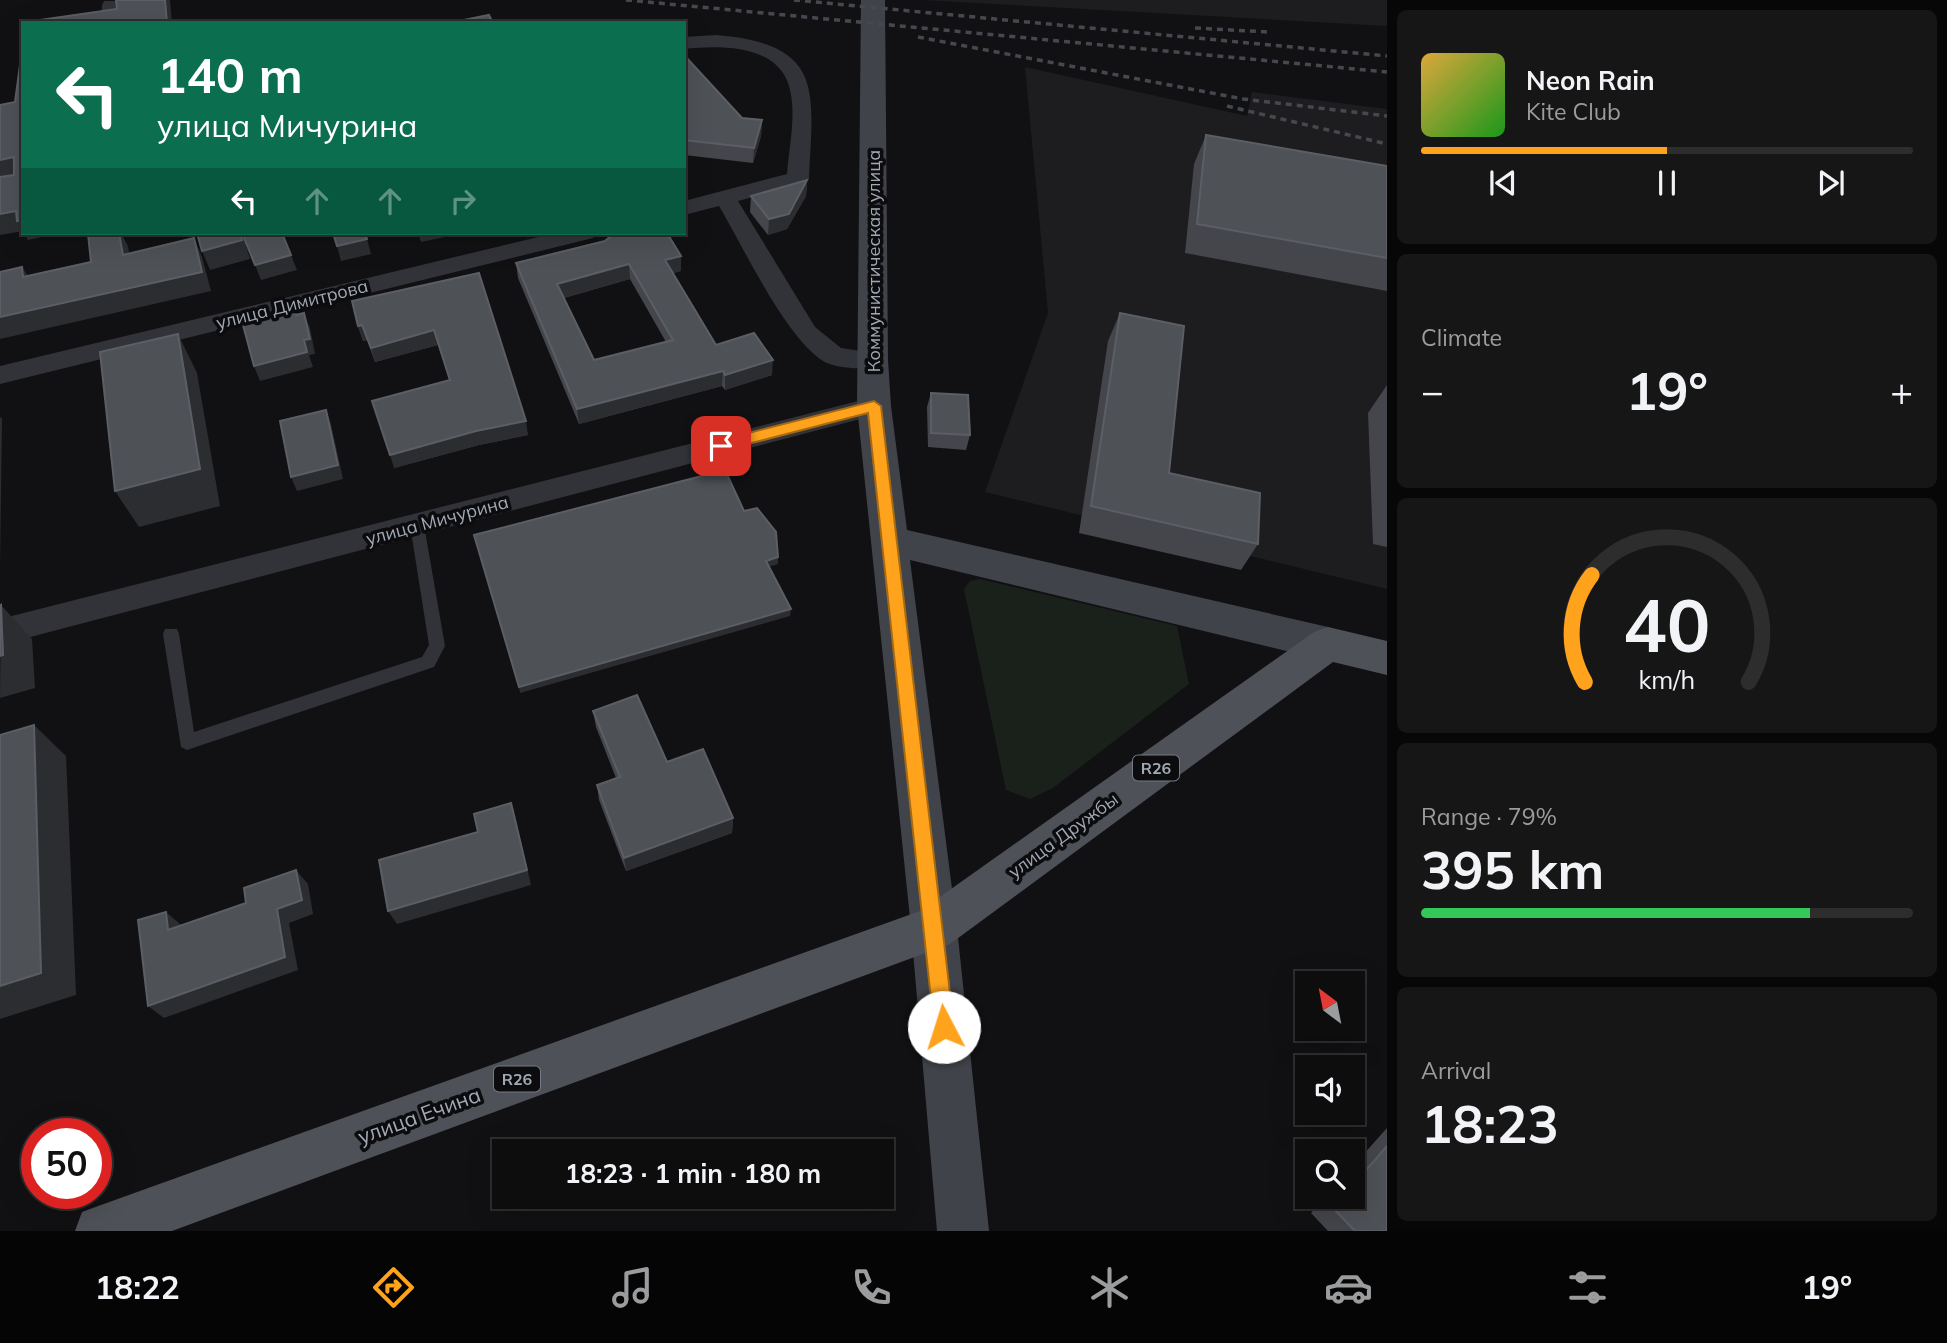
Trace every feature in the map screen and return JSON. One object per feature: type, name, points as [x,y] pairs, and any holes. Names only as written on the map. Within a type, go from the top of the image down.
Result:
[{"type":"main road","name":"Коммунистическая улица","points":[[873,0],[874,406],[934,928],[963,1231]]},
{"type":"main road","points":[[891,541],[1387,657]]},
{"type":"main road","name":"улица Дружбы","points":[[934,928],[1328,644]]},
{"type":"main road","name":"улица Ечина","points":[[101,1231],[934,928]]},
{"type":"street","points":[[686,43],[709,39],[732,41],[761,50],[782,60],[794,71],[801,89],[798,178],[686,208]]},
{"type":"street","points":[[725,198],[806,333],[834,356],[872,360]]},
{"type":"street","name":"улица Димитрова","points":[[0,375],[577,235]]},
{"type":"street","name":"улица Мичурина","points":[[0,632],[874,406]]},
{"type":"lane","points":[[170,634],[187,742],[428,662],[437,646],[417,525]]},
{"type":"shaded area","points":[[922,0],[1387,0],[1387,26]]},
{"type":"shaded area","points":[[1025,67],[1247,116],[1252,92],[1387,109],[1387,589],[985,492],[1048,313]]},
{"type":"shaded area","points":[[980,579],[1177,626],[1189,684],[1053,788],[1030,799],[1006,790],[964,589],[970,581]]},
{"type":"building","points":[[116,0],[165,0],[167,21],[32,21],[117,9]]},
{"type":"building","points":[[489,15],[492,21],[459,21]]},
{"type":"building","points":[[686,57],[742,118],[762,120],[754,148],[686,140]]},
{"type":"building","points":[[21,58],[21,220],[17,221],[16,211],[0,214],[0,177],[14,175],[14,157],[0,160],[0,105],[15,102]]},
{"type":"building","points":[[1206,135],[1387,166],[1387,258],[1197,224]]},
{"type":"building","points":[[807,180],[789,214],[769,219],[751,196]]},
{"type":"building","points":[[88,235],[119,235],[123,255],[194,238],[202,272],[0,317],[0,272],[22,267],[23,277],[91,262]]},
{"type":"building","points":[[198,235],[241,235],[242,240],[202,251]]},
{"type":"building","points":[[243,235],[283,235],[291,255],[255,265]]},
{"type":"building","points":[[334,235],[366,235],[367,239],[337,246]]},
{"type":"building","points":[[612,235],[668,235],[681,256],[665,260],[716,345],[754,333],[773,360],[725,375],[723,371],[577,409],[516,263],[605,241]],"holes":[[[629,264],[673,340],[594,360],[557,284]]]},
{"type":"building","points":[[479,273],[526,421],[476,431],[390,455],[372,401],[450,380],[434,330],[371,348],[362,325],[358,326],[352,301]]},
{"type":"building","points":[[295,312],[296,315],[304,313],[310,339],[304,340],[307,352],[254,366],[243,325]]},
{"type":"building","points":[[1120,313],[1184,326],[1169,473],[1260,493],[1258,544],[1091,506]]},
{"type":"building","points":[[178,334],[200,469],[115,491],[100,352]]},
{"type":"building","points":[[931,393],[968,395],[970,435],[931,433]]},
{"type":"building","points":[[326,410],[338,465],[291,477],[280,421]]},
{"type":"building","points":[[725,470],[744,511],[757,508],[776,532],[778,557],[766,561],[791,609],[519,687],[474,535]]},
{"type":"building","points":[[0,606],[3,655],[0,656]]},
{"type":"building","points":[[637,695],[667,762],[703,749],[733,818],[624,858],[597,785],[620,777],[593,711]]},
{"type":"building","points":[[34,725],[41,973],[0,986],[0,735]]},
{"type":"building","points":[[511,803],[527,870],[388,911],[379,860],[478,832],[474,814]]},
{"type":"building","points":[[296,870],[302,900],[277,909],[285,957],[148,1006],[138,920],[166,912],[168,930],[246,903],[244,888]]},
{"type":"building","points":[[1387,1146],[1387,1231],[1355,1231],[1334,1209],[1365,1209],[1365,1171]]},
{"type":"railway","points":[[626,0],[1387,72]]},
{"type":"railway","points":[[794,0],[1387,56]]},
{"type":"railway","points":[[1195,28],[1268,32]]},
{"type":"railway","points":[[918,37],[1243,99],[1387,116]]},
{"type":"railway","points":[[1227,106],[1387,144]]},
{"type":"route","points":[[721,446],[874,406],[944,1027]]}]
